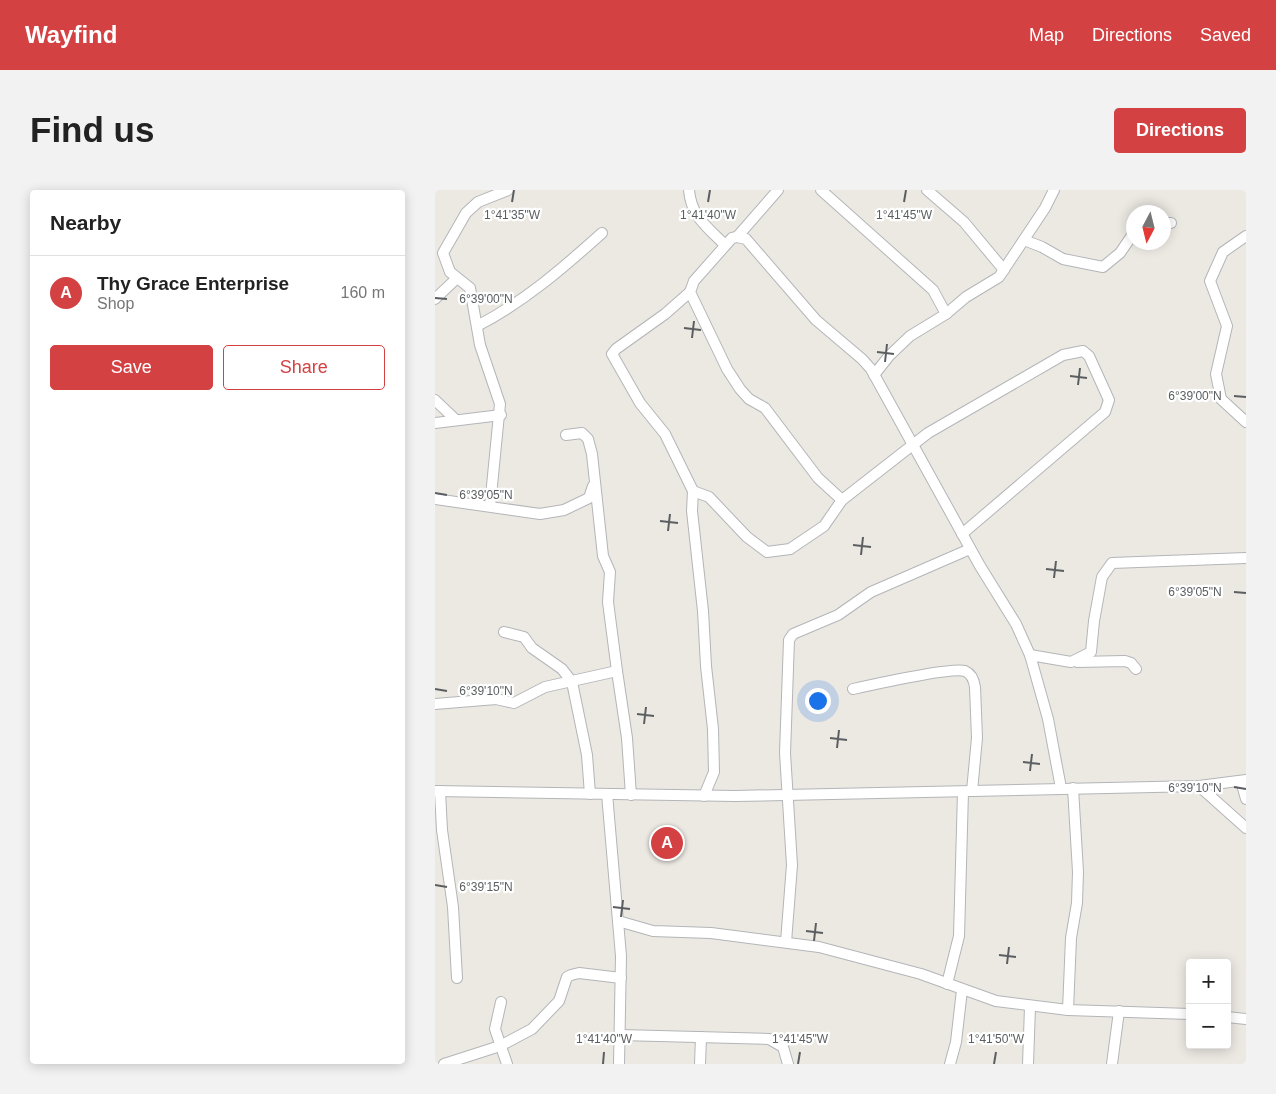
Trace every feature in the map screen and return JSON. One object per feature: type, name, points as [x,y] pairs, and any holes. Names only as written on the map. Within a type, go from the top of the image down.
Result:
[{"type":"street","points":[[490,506],[501,415],[497,393],[479,345],[470,288],[449,272],[443,253],[466,214],[478,202],[508,190]]},
{"type":"street","points":[[689,190],[690,205],[703,224],[725,245]]},
{"type":"street","points":[[704,796],[715,772],[692,511],[693,491],[665,434],[640,403],[612,354],[615,349],[665,314],[690,292],[693,281],[725,245],[737,237],[778,190]]},
{"type":"street","points":[[821,190],[933,290],[946,314]]},
{"type":"street","points":[[927,190],[964,222],[1004,270]]},
{"type":"street","points":[[874,375],[889,356],[910,336],[946,314],[966,297],[994,282],[1045,208],[1053,190]]},
{"type":"street","points":[[477,326],[522,299],[560,270],[602,233]]},
{"type":"street","points":[[1246,236],[1223,252],[1210,280],[1227,326],[1216,374],[1221,399],[1246,422]]},
{"type":"street","points":[[737,237],[745,239],[811,314],[863,358],[874,375],[970,549],[1016,624],[1030,655],[1048,719],[1061,788]]},
{"type":"street","points":[[1023,240],[1042,247],[1063,259],[1103,267],[1120,252],[1126,244]]},
{"type":"street","points":[[435,299],[456,279]]},
{"type":"street","points":[[690,292],[727,368],[740,389],[749,399],[765,408],[818,478],[843,500]]},
{"type":"street","points":[[693,491],[709,497],[747,537],[767,552],[790,549],[831,519],[843,500],[934,429],[1063,355],[1083,350],[1089,356],[1109,400],[1105,412],[962,534]]},
{"type":"street","points":[[435,400],[456,420]]},
{"type":"street","points":[[435,423],[501,415]]},
{"type":"street","points":[[566,435],[582,433],[588,439],[592,454],[603,556],[610,572],[608,602],[627,738],[631,795]]},
{"type":"street","points":[[435,499],[540,514],[553,513],[589,498],[594,483]]},
{"type":"street","points":[[786,942],[792,865],[787,796],[785,704],[791,637],[838,615],[871,592],[970,549]]},
{"type":"street","points":[[1071,662],[1088,656],[1093,649],[1094,621],[1102,577],[1112,563],[1246,558]]},
{"type":"street","points":[[504,632],[524,637],[532,648],[562,670],[572,682],[587,755],[590,794]]},
{"type":"street","points":[[1030,655],[1071,662],[1125,661],[1131,663],[1136,669]]},
{"type":"street","points":[[435,704],[497,699],[514,703],[537,690],[617,671]]},
{"type":"street","points":[[853,689],[954,671],[966,671],[974,678],[977,738],[967,792],[959,936],[947,984]]},
{"type":"street","points":[[457,978],[453,907],[438,791],[787,796],[1199,786],[1243,781],[1246,799]]},
{"type":"street","points":[[1199,786],[1246,828]]},
{"type":"street","points":[[1068,1010],[1071,938],[1077,903],[1078,872],[1073,788]]},
{"type":"street","points":[[607,794],[621,978],[619,1064]]},
{"type":"street","points":[[618,921],[653,931],[711,933],[786,942],[847,954],[921,974],[996,1001],[1030,1007],[1186,1014]]},
{"type":"street","points":[[444,1064],[499,1046],[536,1026],[559,1001],[567,978],[571,975],[579,973],[621,978]]},
{"type":"street","points":[[950,1064],[956,1042],[962,990]]},
{"type":"street","points":[[501,1002],[495,1023],[499,1046],[507,1064]]},
{"type":"street","points":[[1028,1064],[1030,1007]]},
{"type":"street","points":[[1112,1064],[1119,1011]]},
{"type":"street","points":[[1231,1017],[1246,1019]]},
{"type":"street","points":[[620,1035],[769,1039],[783,1047],[788,1064]]},
{"type":"street","points":[[701,1037],[701,1064]]},
{"type":"place","name":"Thy Grace Enterprise","points":[[667,843]]}]
